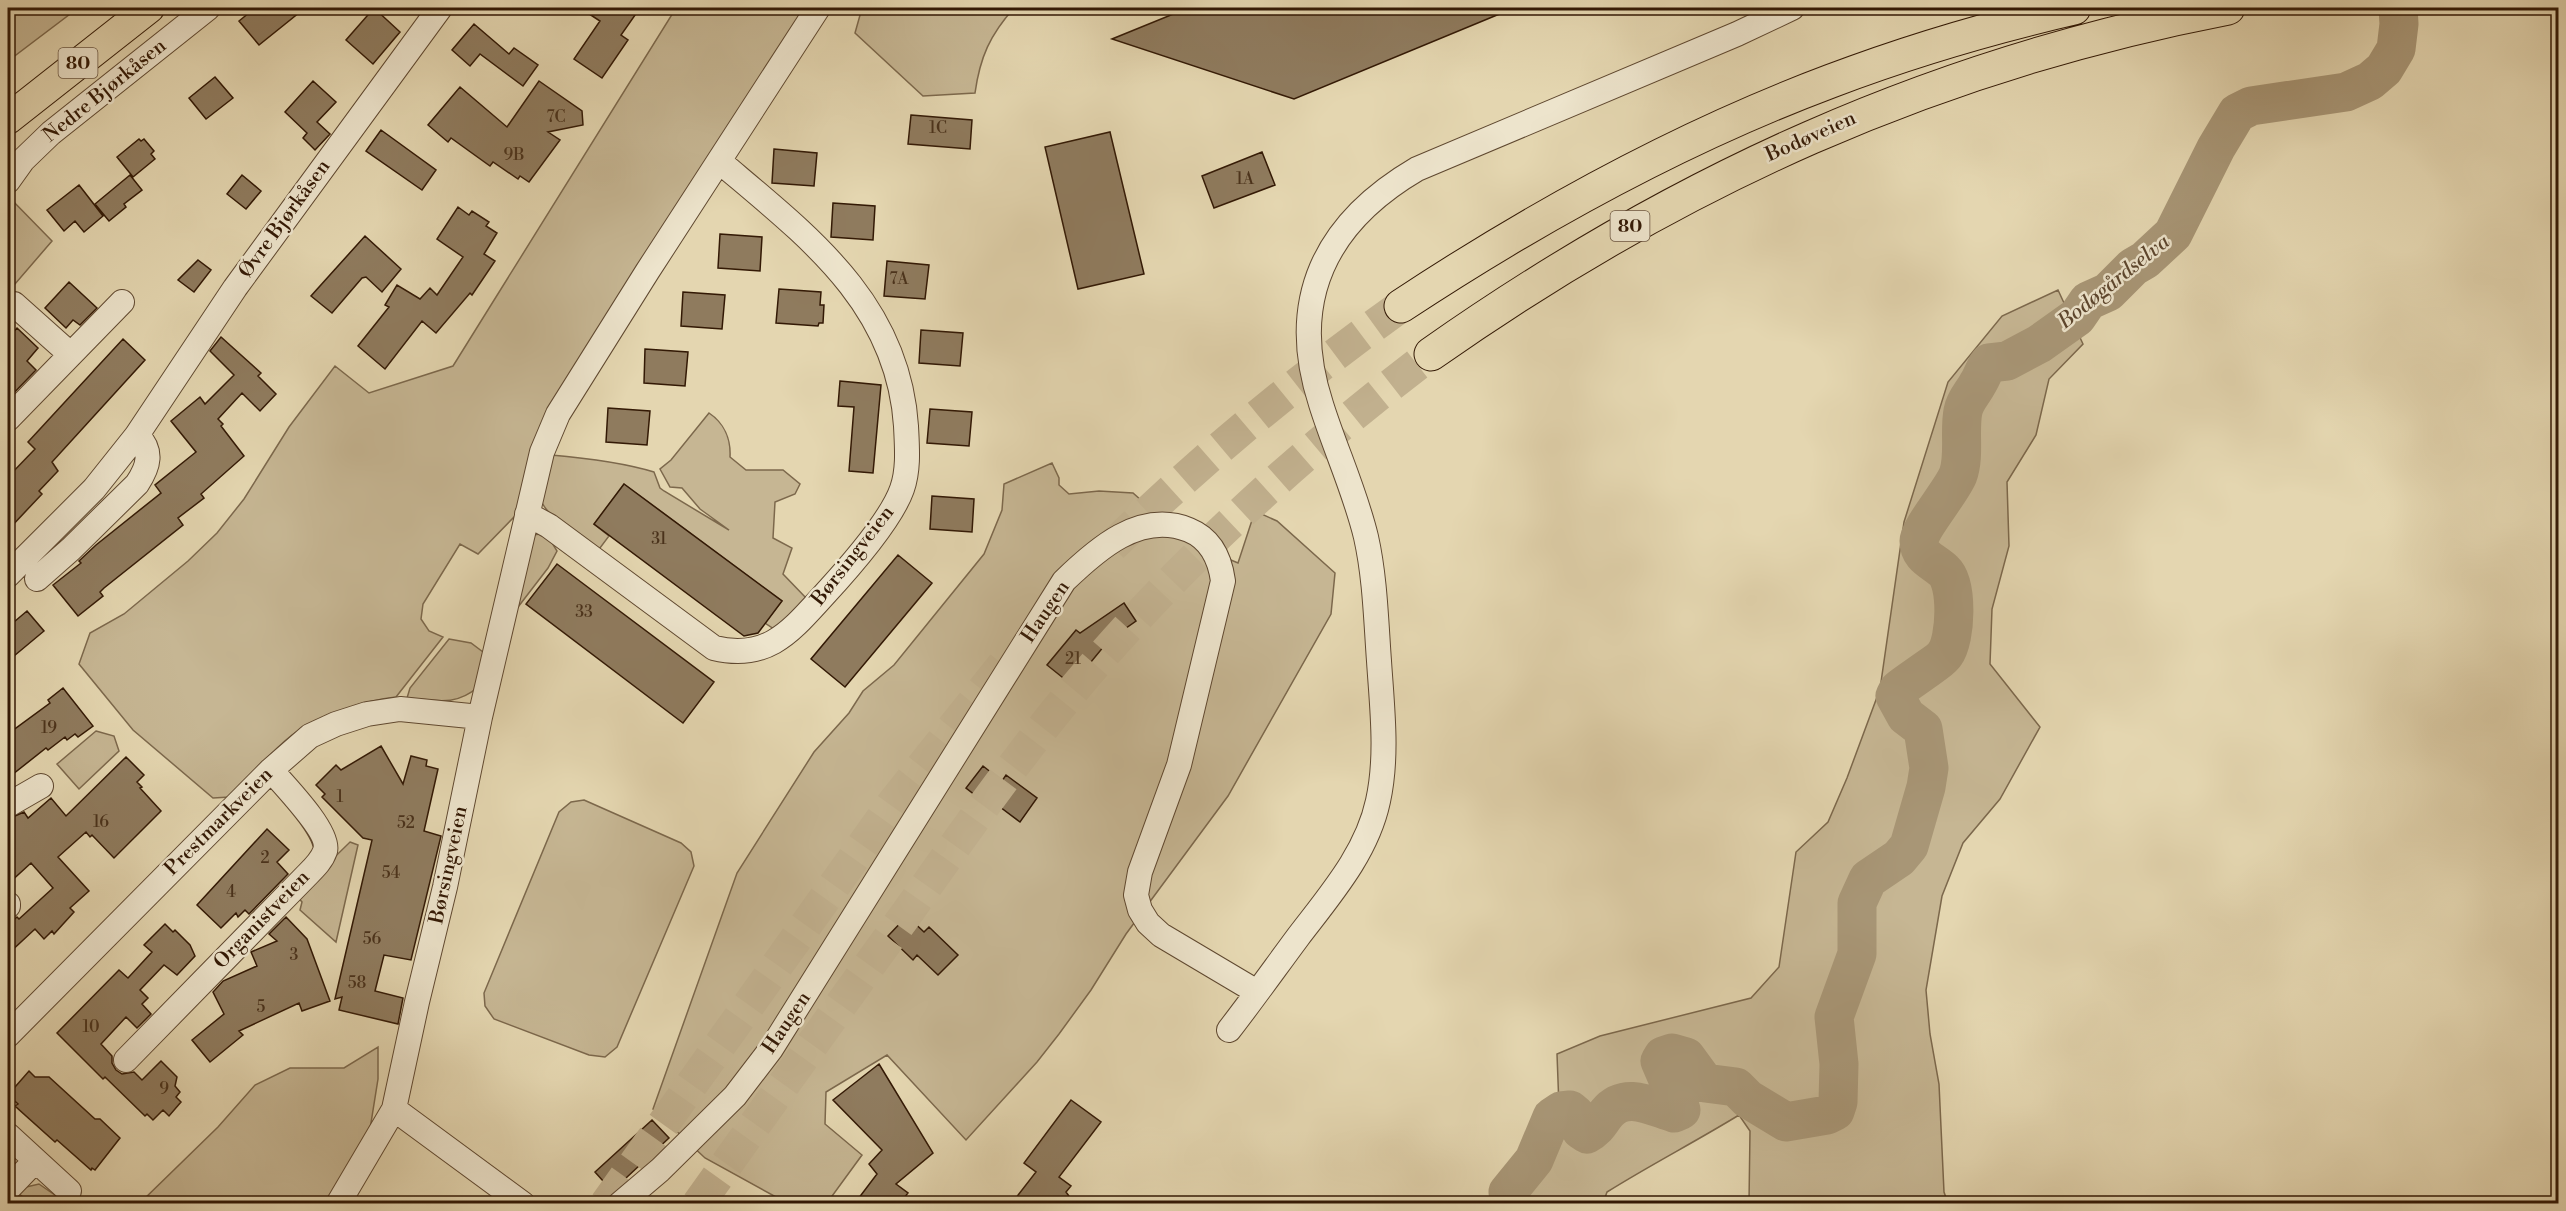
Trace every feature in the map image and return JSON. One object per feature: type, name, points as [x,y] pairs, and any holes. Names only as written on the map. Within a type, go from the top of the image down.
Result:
[{"type":"highway","name":"80","points":[[1950,41],[1989,20],[2021,8]]},
{"type":"highway","name":"80","points":[[1401,306],[1514,235],[1588,193],[1682,145],[1831,80],[1950,41],[2074,8]]},
{"type":"highway","name":"Bodøveien","points":[[1431,354],[1520,293],[1611,237],[1687,195],[1794,144],[1903,99],[2005,64],[2130,29],[2228,8]]},
{"type":"main road","name":"80","points":[[8,119],[149,8]]},
{"type":"street","name":"Nedre Bjørkåsen","points":[[8,181],[23,160],[51,133],[208,8]]},
{"type":"street","name":"Øvre Bjørkåsen","points":[[8,574],[94,489],[136,435],[235,288],[440,8]]},
{"type":"street","name":"Børsingveien","points":[[338,1203],[394,1109],[445,887],[480,717],[542,452],[558,414],[818,8]]},
{"type":"street","points":[[1229,1030],[1341,881],[1359,851],[1375,814],[1382,776],[1382,705],[1370,555],[1358,505],[1321,404],[1309,354],[1309,325],[1313,295],[1318,276],[1335,241],[1377,194],[1417,169],[1737,34],[1792,8]]},
{"type":"street","name":"Børsingveien","points":[[527,514],[549,526],[714,648],[744,651],[762,648],[781,639],[798,623],[838,580],[889,514],[897,500],[906,475],[908,453],[905,418],[898,374],[878,323],[865,303],[831,262],[719,161]]},
{"type":"street","points":[[8,419],[122,302]]},
{"type":"street","points":[[14,304],[70,354]]},
{"type":"street","points":[[38,579],[137,484],[149,458],[145,444],[136,435]]},
{"type":"street","name":"Haugen","points":[[620,1203],[660,1170],[735,1096],[771,1049],[1064,582],[1090,555],[1113,540],[1137,529],[1158,524],[1176,525],[1195,532],[1211,546],[1220,562],[1224,581],[1179,765],[1140,872],[1136,895],[1140,910],[1148,923],[1161,935],[1257,992]]},
{"type":"street","name":"Prestmarkveien","points":[[8,1035],[271,770],[310,736],[336,724],[367,714],[400,709],[480,717]]},
{"type":"street","name":"Organistveien","points":[[126,1060],[309,874],[326,849],[325,838],[319,826],[271,770]]},
{"type":"street","points":[[8,805],[41,786]]},
{"type":"street","points":[[394,1109],[523,1203]]},
{"type":"street","points":[[8,1135],[69,1191]]},
{"type":"street","points":[[8,1189],[35,1161]]},
{"type":"shaded area","points":[[8,8],[78,8],[8,61]]},
{"type":"shaded area","points":[[676,8],[807,8],[680,204],[515,516],[478,554],[460,544],[423,604],[421,619],[429,631],[443,637],[396,697],[342,710],[302,728],[275,749],[230,797],[213,798],[133,730],[79,664],[90,633],[124,614],[188,561],[217,533],[244,499],[289,427],[335,366],[369,393],[453,366]]},
{"type":"shaded area","points":[[862,8],[1014,8],[987,47],[975,93],[923,96],[855,33]]},
{"type":"shaded area","points":[[9,197],[52,241],[9,291],[8,289]]},
{"type":"shaded area","points":[[2058,290],[2083,344],[2049,379],[2036,435],[2007,482],[2009,546],[1992,609],[1990,664],[2040,727],[2000,799],[1963,843],[1942,896],[1926,990],[1930,1034],[1939,1084],[1944,1192],[1948,1203],[1749,1203],[1750,1131],[1739,1115],[1607,1192],[1603,1203],[1520,1203],[1522,1192],[1543,1156],[1559,1107],[1557,1054],[1600,1036],[1751,998],[1779,967],[1796,852],[1828,822],[1880,689],[1904,522],[1948,382],[2002,316]]},
{"type":"shaded area","points":[[709,413],[726,432],[730,457],[746,470],[783,470],[800,484],[795,494],[775,502],[773,538],[792,548],[783,574],[808,600],[780,633],[765,623],[782,601],[624,484],[594,524],[609,536],[597,552],[555,519],[542,503],[540,492],[542,481],[551,455],[590,459],[654,472],[660,488],[729,530],[700,509],[682,488],[670,487],[660,469],[671,460]]},
{"type":"shaded area","points":[[1052,463],[1059,478],[1059,485],[1069,494],[1099,491],[1133,493],[1188,542],[1238,563],[1255,511],[1277,521],[1335,573],[1331,614],[1228,796],[1126,934],[1091,990],[1059,1034],[1037,1062],[966,1140],[887,1055],[826,1092],[825,1124],[862,1155],[827,1203],[787,1203],[705,1158],[653,1109],[737,873],[814,752],[849,713],[863,691],[894,665],[984,554],[1002,510],[1004,484]]},
{"type":"shaded area","points":[[540,534],[551,541],[557,551],[548,568],[515,611],[533,535]]},
{"type":"shaded area","points":[[449,639],[471,643],[483,652],[478,687],[453,700],[407,698],[410,688]]},
{"type":"shaded area","points":[[96,731],[114,736],[119,751],[79,789],[57,764]]},
{"type":"shaded area","points":[[584,800],[681,843],[691,852],[694,866],[617,1047],[605,1057],[589,1055],[494,1019],[485,1006],[484,993],[559,812],[571,802]]},
{"type":"shaded area","points":[[350,842],[358,845],[336,942],[300,910],[302,902],[296,895]]},
{"type":"shaded area","points":[[378,1047],[378,1079],[370,1129],[330,1203],[139,1204],[218,1127],[255,1085],[290,1068],[344,1068]]},
{"type":"shaded area","points":[[39,1184],[62,1200],[59,1203],[30,1203],[17,1192],[22,1188]]},
{"type":"building","points":[[255,8],[305,8],[259,45],[239,21]]},
{"type":"building","points":[[374,8],[400,32],[373,64],[346,40]]},
{"type":"building","points":[[580,8],[640,8],[621,35],[628,40],[602,78],[574,59],[600,21]]},
{"type":"building","points":[[1188,8],[1514,8],[1294,99],[1112,39]]},
{"type":"building","points":[[474,24],[509,54],[514,48],[538,65],[523,86],[480,54],[470,66],[452,50]]},
{"type":"building","points":[[215,77],[233,98],[206,119],[189,98]]},
{"type":"building","points":[[313,81],[336,102],[317,122],[330,134],[315,150],[303,138],[307,133],[285,112]]},
{"type":"building","points":[[539,81],[582,111],[583,125],[548,132],[560,140],[529,182],[520,176],[518,179],[493,162],[490,166],[451,138],[448,142],[428,125],[460,87],[507,127]]},
{"type":"building","points":[[911,115],[972,120],[970,149],[908,144]]},
{"type":"building","points":[[381,130],[436,170],[422,190],[366,151]]},
{"type":"building","points":[[1110,132],[1144,274],[1078,289],[1045,147]]},
{"type":"building","points":[[139,139],[141,141],[144,139],[154,151],[151,154],[155,159],[133,177],[117,157]]},
{"type":"building","points":[[774,149],[817,153],[814,186],[772,183]]},
{"type":"building","points":[[1262,152],[1275,185],[1214,208],[1202,176]]},
{"type":"building","points":[[130,175],[142,190],[124,204],[126,207],[109,221],[95,204]]},
{"type":"building","points":[[242,175],[261,191],[246,209],[227,194]]},
{"type":"building","points":[[79,185],[103,216],[84,232],[75,221],[64,231],[47,210]]},
{"type":"building","points":[[833,203],[875,206],[873,240],[831,237]]},
{"type":"building","points":[[458,207],[469,215],[472,211],[489,222],[486,226],[497,233],[484,254],[495,261],[472,295],[470,293],[436,333],[422,321],[385,369],[358,346],[389,307],[385,305],[397,285],[420,299],[430,288],[437,295],[463,257],[437,239]]},
{"type":"building","points":[[720,234],[762,237],[760,271],[718,268]]},
{"type":"building","points":[[365,236],[401,269],[382,292],[366,277],[362,278],[332,313],[311,296]]},
{"type":"building","points":[[198,260],[211,270],[194,292],[178,280]]},
{"type":"building","points":[[887,261],[929,265],[925,299],[884,296]]},
{"type":"building","points":[[69,282],[97,308],[80,325],[73,320],[66,328],[45,308]]},
{"type":"building","points":[[779,289],[821,292],[820,305],[824,305],[823,323],[819,323],[818,326],[776,323]]},
{"type":"building","points":[[683,292],[725,295],[722,329],[681,326]]},
{"type":"building","points":[[17,328],[38,348],[27,361],[36,370],[8,399],[8,338]]},
{"type":"building","points":[[921,330],[963,333],[960,366],[919,363]]},
{"type":"building","points":[[221,337],[261,373],[258,376],[276,394],[260,411],[242,393],[218,419],[244,456],[201,494],[204,498],[178,518],[183,525],[104,588],[100,592],[103,596],[78,616],[53,585],[81,563],[79,561],[96,545],[161,493],[155,485],[196,452],[171,421],[200,397],[205,404],[234,375],[210,351]]},
{"type":"building","points":[[123,339],[145,360],[52,462],[58,471],[39,491],[42,494],[8,530],[8,477],[35,449],[28,442]]},
{"type":"building","points":[[645,349],[688,352],[685,386],[644,383]]},
{"type":"building","points":[[840,381],[881,385],[873,473],[849,471],[854,407],[838,406]]},
{"type":"building","points":[[608,408],[650,411],[647,445],[606,442]]},
{"type":"building","points":[[930,409],[972,412],[969,446],[927,443]]},
{"type":"building","points":[[624,484],[782,601],[758,633],[744,636],[594,524]]},
{"type":"building","points":[[932,496],[974,499],[972,532],[930,529]]},
{"type":"building","points":[[898,555],[932,583],[845,687],[811,659]]},
{"type":"building","points":[[557,564],[714,682],[683,723],[526,604]]},
{"type":"building","points":[[1124,603],[1136,621],[1109,640],[1072,685],[1047,665],[1076,630],[1080,633]]},
{"type":"building","points":[[27,611],[44,631],[8,661],[8,627]]},
{"type":"building","points":[[63,688],[93,726],[78,737],[75,734],[67,740],[65,737],[48,750],[46,748],[8,778],[8,734],[50,703],[48,700]]},
{"type":"building","points":[[381,746],[403,784],[411,756],[427,760],[426,766],[438,769],[424,831],[441,836],[411,960],[384,955],[375,991],[403,998],[398,1024],[339,1010],[342,997],[335,999],[372,840],[363,838],[322,797],[325,794],[316,785],[336,765],[341,770]]},
{"type":"building","points":[[126,757],[144,775],[137,782],[161,811],[114,858],[92,835],[90,837],[86,832],[58,857],[89,891],[70,908],[74,912],[54,934],[52,931],[44,939],[35,929],[8,954],[8,925],[17,917],[19,919],[53,888],[31,863],[8,884],[8,819],[24,812],[28,818],[51,798],[66,816]]},
{"type":"building","points":[[983,766],[1002,781],[1006,775],[1037,798],[1020,822],[996,804],[993,809],[966,788]]},
{"type":"building","points":[[267,829],[289,850],[277,862],[288,874],[249,914],[245,910],[238,917],[236,913],[221,928],[197,905]]},
{"type":"building","points":[[907,916],[924,932],[929,927],[958,955],[938,975],[917,955],[913,960],[888,936]]},
{"type":"building","points":[[286,917],[307,939],[330,1001],[302,1011],[299,1003],[239,1031],[243,1035],[210,1062],[192,1040],[224,1014],[213,992],[223,981],[257,966],[251,952],[277,941],[269,934]]},
{"type":"building","points":[[165,924],[173,932],[175,930],[190,945],[195,956],[177,975],[164,965],[140,990],[148,998],[142,1004],[151,1014],[137,1028],[126,1017],[101,1044],[112,1056],[112,1063],[116,1070],[122,1074],[134,1072],[142,1080],[161,1061],[177,1077],[175,1086],[180,1092],[176,1097],[181,1102],[169,1116],[163,1110],[153,1120],[147,1114],[145,1116],[105,1077],[103,1079],[57,1033],[119,970],[128,978],[152,952],[144,945]]},
{"type":"building","points":[[879,1064],[933,1153],[896,1184],[908,1193],[900,1203],[855,1203],[877,1174],[869,1164],[882,1150],[833,1100]]},
{"type":"building","points":[[29,1071],[35,1077],[49,1077],[95,1119],[100,1119],[120,1138],[95,1170],[92,1168],[91,1170],[57,1140],[55,1142],[15,1106],[18,1104],[8,1095]]},
{"type":"building","points":[[1071,1100],[1101,1122],[1059,1177],[1071,1186],[1066,1192],[1074,1203],[1012,1203],[1036,1172],[1024,1163]]},
{"type":"building","points":[[652,1120],[669,1138],[612,1191],[595,1172]]},
{"type":"waterway","name":"Bodøgårdselva","points":[[1509,1204],[1508,1192],[1534,1160],[1552,1117],[1561,1111],[1570,1110],[1576,1115],[1581,1130],[1587,1134],[1614,1106],[1622,1103],[1639,1102],[1674,1113],[1681,1110],[1660,1061],[1663,1056],[1672,1053],[1686,1057],[1705,1083],[1736,1087],[1748,1099],[1786,1122],[1827,1115],[1835,1111],[1838,1102],[1839,1064],[1834,1017],[1857,954],[1857,903],[1868,879],[1899,858],[1909,846],[1926,787],[1929,768],[1923,729],[1906,716],[1895,696],[1898,690],[1942,657],[1949,647],[1954,612],[1952,587],[1944,571],[1924,555],[1919,541],[1924,528],[1958,475],[1965,403],[1989,363],[2007,361],[2039,344],[2077,317],[2088,301],[2108,292],[2133,267],[2145,260],[2173,234],[2216,148],[2237,113],[2251,106],[2346,92],[2370,81],[2384,69],[2396,49],[2398,8]]},
{"type":"tunnel","points":[[1112,546],[1252,420],[1401,306]]},
{"type":"tunnel","points":[[698,1204],[1001,782],[1098,661],[1175,577],[1257,499],[1342,425],[1431,354]]},
{"type":"tunnel","points":[[606,1204],[894,802],[1008,659]]}]
